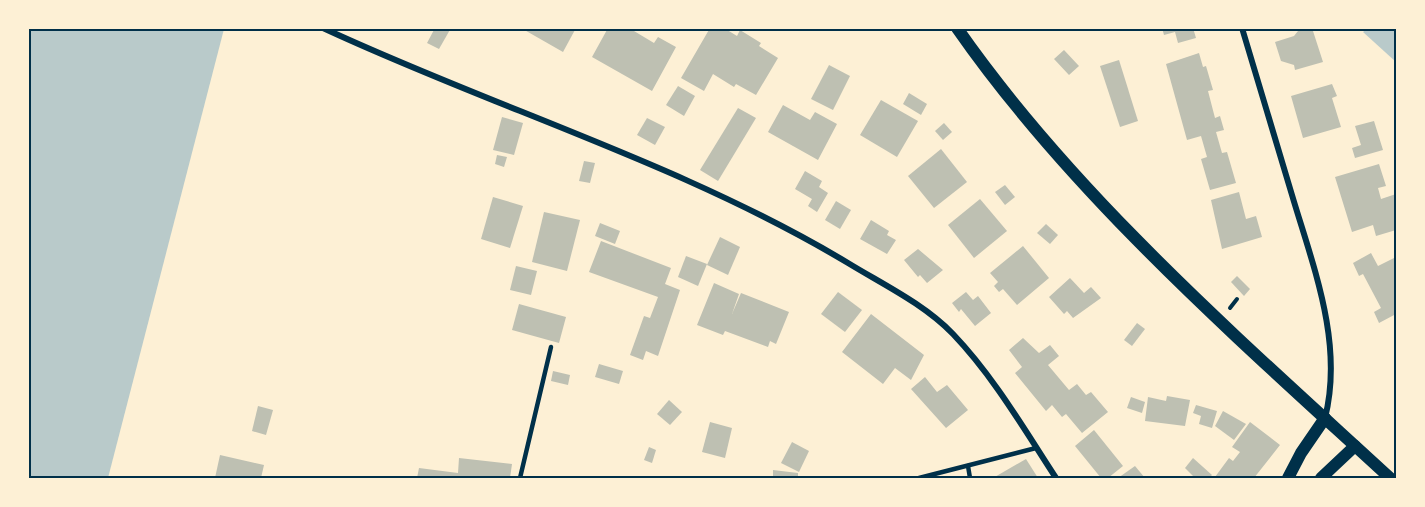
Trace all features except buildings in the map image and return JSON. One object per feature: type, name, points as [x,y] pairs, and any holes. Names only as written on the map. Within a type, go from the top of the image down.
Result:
[{"type":"main road","points":[[957,28],[1008,96],[1076,174],[1212,312],[1390,478]]},
{"type":"main road","points":[[1288,478],[1301,453],[1325,418]]},
{"type":"main road","points":[[1321,478],[1356,446]]},
{"type":"street","points":[[323,28],[736,202],[832,254],[909,300],[953,334],[1007,403],[1056,478]]},
{"type":"street","points":[[1242,28],[1320,292],[1331,342],[1330,398],[1325,418]]},
{"type":"lane","points":[[520,478],[551,347]]},
{"type":"lane","points":[[919,478],[1036,448]]},
{"type":"lane","points":[[968,466],[970,478]]},
{"type":"shaded area","points":[[1368,28],[1396,29],[1396,62],[1363,32]]},
{"type":"shaded area","points":[[28,29],[224,29],[108,478],[29,478]]}]
